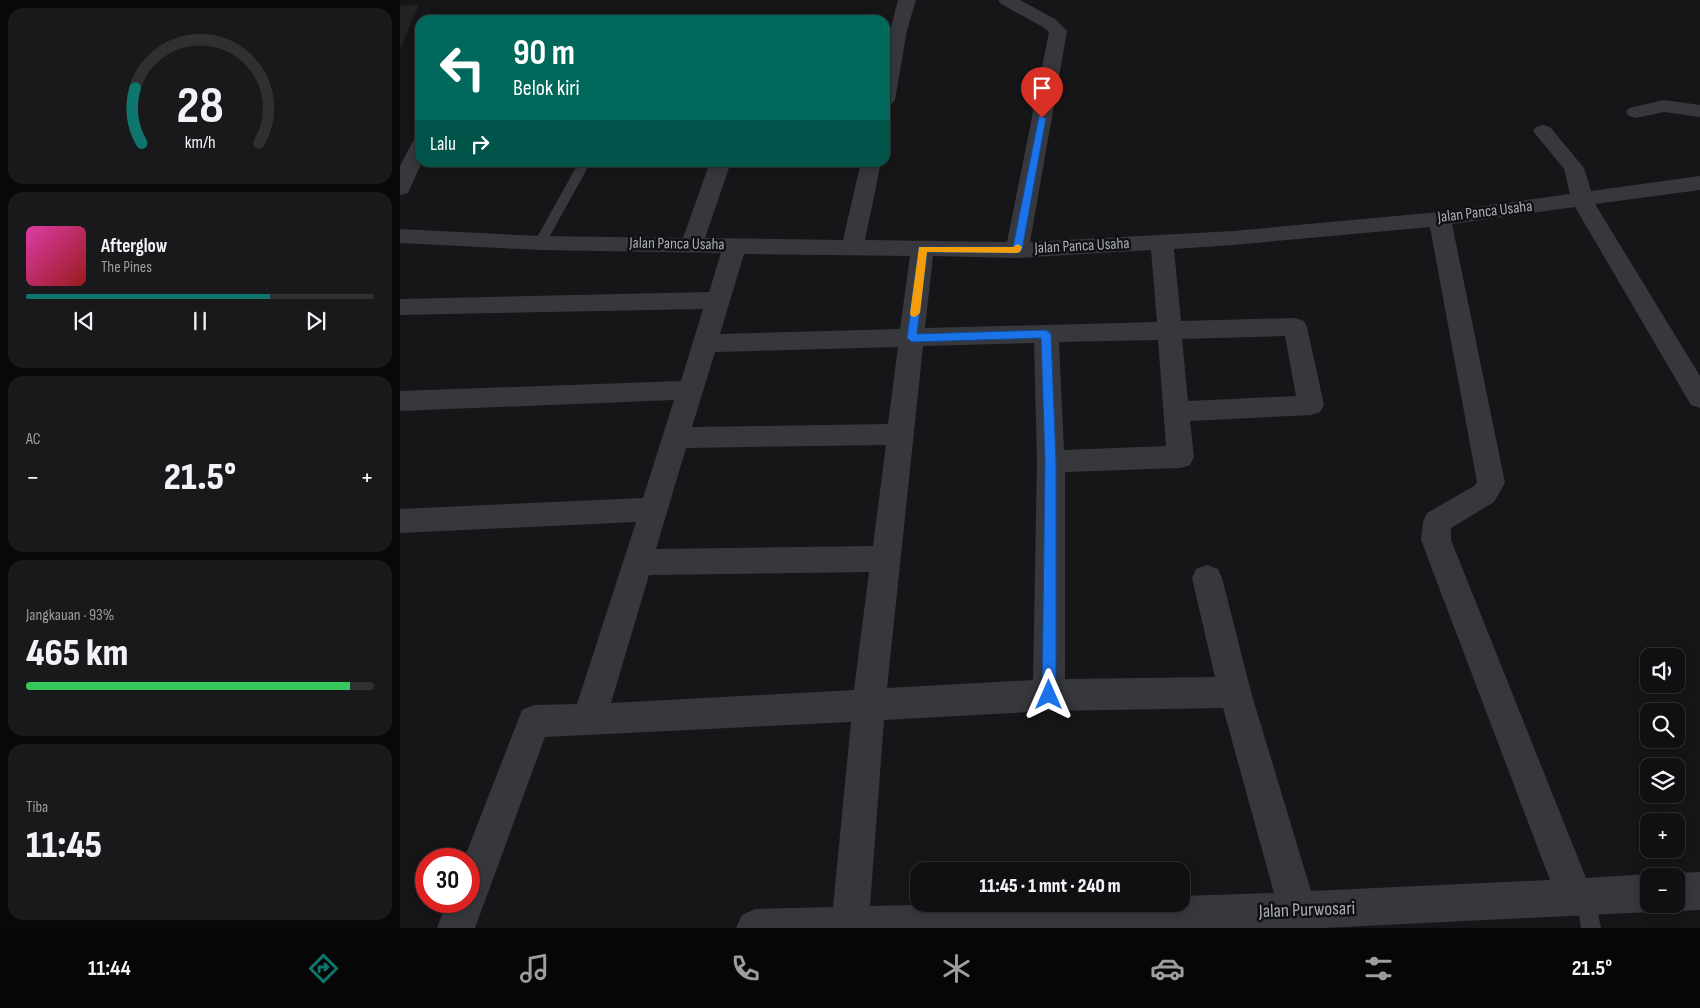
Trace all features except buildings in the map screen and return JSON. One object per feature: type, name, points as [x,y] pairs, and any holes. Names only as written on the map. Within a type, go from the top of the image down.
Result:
[{"type":"street","points":[[890,73],[898,30],[907,0]]},
{"type":"street","points":[[1007,0],[1049,23],[1058,32],[1017,250]]},
{"type":"street","points":[[1636,112],[1664,106],[1700,111]]},
{"type":"street","points":[[1543,131],[1574,168],[1582,200],[1700,398]]},
{"type":"street","points":[[400,188],[415,156]]},
{"type":"street","points":[[692,244],[719,167]]},
{"type":"street","points":[[852,248],[870,167]]},
{"type":"street","name":"Jalan Panca Usaha","points":[[400,236],[540,243],[1017,250],[1233,238],[1440,219],[1700,182]]},
{"type":"street","points":[[1440,219],[1491,482],[1484,494],[1437,522],[1436,540],[1584,907]]},
{"type":"street","points":[[1051,461],[1180,457],[1162,242]]},
{"type":"street","points":[[589,720],[735,245]]},
{"type":"street","points":[[850,926],[869,704],[922,249]]},
{"type":"street","points":[[400,307],[718,300]]},
{"type":"street","points":[[705,343],[1295,328],[1311,405],[1176,412]]},
{"type":"street","points":[[1046,334],[1051,461],[1049,695]]},
{"type":"street","points":[[400,400],[690,390]]},
{"type":"street","points":[[676,438],[900,434]]},
{"type":"street","points":[[400,521],[654,509]]},
{"type":"street","points":[[637,562],[886,558]]},
{"type":"street","points":[[1207,578],[1235,692],[1298,910]]},
{"type":"street","points":[[480,865],[534,721],[589,720],[1049,695],[1235,692]]},
{"type":"street","points":[[1685,891],[1700,890]]},
{"type":"street","name":"Jalan Purwosari","points":[[755,928],[978,923],[1298,910],[1584,907],[1640,895]]},
{"type":"street","points":[[456,928],[462,913]]},
{"type":"lane","points":[[540,243],[581,169]]},
{"type":"shaded area","points":[[419,4],[413,19],[400,49],[400,6]]},
{"type":"slow traffic","points":[[915,313],[922,249],[1017,250],[1018,247]]},
{"type":"route","points":[[1042,118],[1017,250],[922,249],[912,338],[1046,334],[1051,461],[1049,695]]}]
